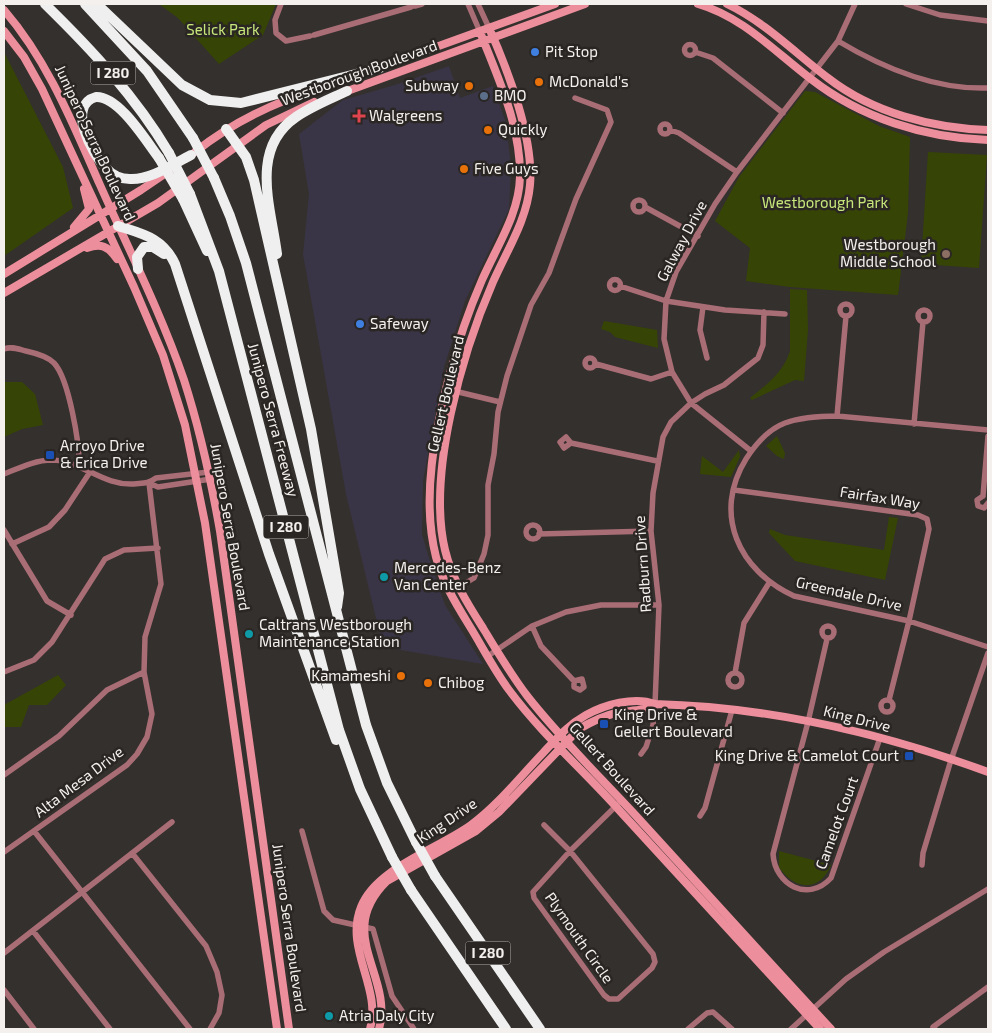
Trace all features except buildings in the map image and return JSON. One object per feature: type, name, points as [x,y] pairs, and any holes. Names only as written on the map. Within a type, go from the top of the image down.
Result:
[{"type":"highway","name":"Junipero Serra Freeway","points":[[45,4],[112,72],[142,111],[169,153],[186,197],[207,235],[222,283],[335,718],[350,766],[369,812],[411,890],[506,1029]]},
{"type":"highway","name":"Junipero Serra Freeway","points":[[85,4],[143,66],[170,101],[193,138],[214,178],[230,216],[246,264],[336,613],[374,748],[392,795],[436,876],[540,1029]]},
{"type":"highway","points":[[97,4],[182,85],[198,96],[216,102],[247,102],[380,68]]},
{"type":"highway","points":[[277,277],[280,269],[266,172],[270,148],[279,132],[294,118],[347,91]]},
{"type":"highway","points":[[186,197],[159,158],[135,126],[110,100],[96,97],[84,104],[81,116],[84,127],[101,162],[114,175],[130,179],[143,177],[191,155]]},
{"type":"highway","points":[[226,129],[237,144],[251,170],[277,277],[320,472],[339,593],[336,613]]},
{"type":"highway","points":[[118,226],[152,237],[172,256],[183,284],[270,554],[314,682],[334,735],[369,812]]},
{"type":"highway","points":[[138,269],[138,253],[144,247],[153,247],[168,259],[183,284]]},
{"type":"main road","name":"Westborough Boulevard","points":[[4,274],[157,180],[226,129],[279,102],[380,68],[555,4]]},
{"type":"main road","name":"Westborough Boulevard","points":[[4,293],[158,203],[237,144],[281,116],[313,102],[484,42],[585,4]]},
{"type":"main road","points":[[698,4],[717,11],[745,27],[809,78],[847,104],[889,121],[941,135],[988,140]]},
{"type":"main road","points":[[727,4],[751,17],[816,69],[852,94],[892,112],[935,124],[988,130]]},
{"type":"main road","name":"Junipero Serra Boulevard","points":[[4,10],[32,46],[54,83],[138,269],[180,369],[196,422],[210,476],[289,1029]]},
{"type":"main road","name":"Gellert Boulevard","points":[[489,28],[525,128],[530,160],[530,185],[521,224],[492,282],[477,322],[457,392],[445,458],[440,517],[445,550],[458,587],[530,699],[619,803],[810,1012],[831,1029]]},
{"type":"main road","name":"Junipero Serra Boulevard","points":[[4,31],[33,73],[129,276],[169,373],[198,478],[277,1029]]},
{"type":"main road","name":"Gellert Boulevard","points":[[480,32],[515,130],[519,153],[520,184],[514,212],[483,278],[467,319],[446,389],[432,473],[430,510],[432,539],[446,585],[509,690],[554,742],[619,803]]},
{"type":"main road","points":[[65,236],[86,214],[88,209],[73,156]]},
{"type":"main road","points":[[75,252],[95,245],[105,247],[110,250],[129,276]]},
{"type":"main road","name":"King Drive","points":[[379,1029],[382,1011],[380,996],[360,926],[360,909],[368,891],[384,877],[471,825],[493,806],[561,733],[586,715],[604,707],[647,701],[655,704],[732,710],[808,722],[880,738],[988,772]]},
{"type":"main road","name":"King Drive","points":[[370,1029],[373,1011],[356,939],[374,897],[387,881],[476,831],[499,812],[579,729],[616,713],[648,710],[655,704]]},
{"type":"main road","name":"Gellert Boulevard","points":[[810,1012],[820,1029]]},
{"type":"street","points":[[281,4],[275,20],[276,33],[286,41],[422,4]]},
{"type":"street","name":"Gellert Boulevard","points":[[468,4],[480,32]]},
{"type":"street","name":"Gellert Boulevard","points":[[478,4],[489,28]]},
{"type":"street","name":"Galway Drive","points":[[751,451],[691,403],[672,372],[664,339],[666,301],[676,272],[715,204],[737,172],[838,41],[855,4]]},
{"type":"street","points":[[906,4],[940,15],[988,21]]},
{"type":"street","points":[[838,41],[876,63],[914,77],[971,88],[988,88]]},
{"type":"street","points":[[695,52],[713,58],[782,113]]},
{"type":"street","points":[[458,587],[474,578],[484,554],[488,536],[488,485],[500,402],[531,305],[549,273],[576,199],[611,122],[607,110],[575,98]]},
{"type":"street","points":[[670,130],[679,133],[737,172]]},
{"type":"street","points":[[645,207],[698,236]]},
{"type":"street","points":[[620,286],[666,301],[703,307],[784,314]]},
{"type":"street","points":[[703,307],[700,330],[706,358]]},
{"type":"street","name":"Radburn Drive","points":[[641,754],[646,747],[653,726],[655,704],[659,606],[650,531],[657,461],[666,430],[691,403],[724,385],[758,358],[764,345],[764,312]]},
{"type":"street","points":[[837,416],[846,316]]},
{"type":"street","points":[[914,424],[923,322]]},
{"type":"street","points":[[4,349],[9,347],[35,353],[54,363],[64,379],[78,441],[79,467]]},
{"type":"street","points":[[596,364],[651,379],[672,372]]},
{"type":"street","points":[[446,389],[500,402]]},
{"type":"street","name":"Greendale Drive","points":[[988,430],[837,416],[812,416],[784,423],[769,433],[751,451],[740,470],[734,490],[731,512],[735,535],[747,560],[769,583],[794,596],[909,621],[988,647]]},
{"type":"street","points":[[983,496],[977,500],[978,506],[984,508],[988,502],[983,496],[988,436]]},
{"type":"street","points":[[571,443],[657,461]]},
{"type":"street","points":[[4,474],[29,463],[53,460],[79,467],[114,484],[149,483],[158,488],[210,476]]},
{"type":"street","points":[[12,544],[49,527],[65,510],[90,472]]},
{"type":"street","name":"Alta Mesa Drive","points":[[4,852],[127,765],[137,754],[147,737],[152,714],[144,672],[145,637],[159,597],[161,584],[149,483]]},
{"type":"street","name":"Fairfax Way","points":[[734,490],[923,516],[929,524],[909,621],[888,700]]},
{"type":"street","points":[[4,530],[47,601],[71,615]]},
{"type":"street","points":[[539,534],[650,531]]},
{"type":"street","points":[[4,672],[34,660],[52,642],[105,559],[124,550],[158,548]]},
{"type":"street","points":[[735,673],[744,623],[769,583]]},
{"type":"street","points":[[488,656],[532,626],[566,612],[601,605],[659,606]]},
{"type":"street","points":[[532,626],[541,646],[574,681]]},
{"type":"street","name":"Camelot Court","points":[[827,639],[808,722],[773,854],[778,873],[799,889],[814,890],[824,886],[831,878],[880,738]]},
{"type":"street","points":[[922,865],[923,853],[950,760],[988,653]]},
{"type":"street","points":[[4,775],[59,736],[107,690],[144,672]]},
{"type":"street","points":[[700,816],[705,808],[732,710]]},
{"type":"street","name":"Plymouth Circle","points":[[570,850],[654,954],[655,962],[652,968],[618,998],[609,999],[604,994],[534,898],[533,892],[570,850],[619,803]]},
{"type":"street","points":[[4,953],[172,822]]},
{"type":"street","points":[[544,825],[570,850]]},
{"type":"street","points":[[34,831],[190,1029]]},
{"type":"street","points":[[302,831],[324,911],[333,920],[372,929],[392,996],[414,1029]]},
{"type":"street","points":[[132,854],[206,946],[217,972],[222,995],[219,1013],[210,1029]]},
{"type":"street","points":[[791,1029],[846,979],[884,952],[988,889]]},
{"type":"street","points":[[33,931],[110,1029]]},
{"type":"street","points":[[935,1029],[933,1027],[988,987]]},
{"type":"street","points":[[4,990],[34,1029]]},
{"type":"street","points":[[688,1029],[707,1013],[713,1012],[732,1029]]},
{"type":"shaded area","points":[[449,66],[460,98],[493,86],[506,123],[511,167],[509,209],[465,301],[444,367],[423,481],[422,534],[429,558],[445,605],[483,664],[383,647],[346,494],[303,254],[309,194],[299,134],[343,100],[398,84]]},
{"type":"green space","name":"Selick Park","points":[[159,4],[276,4],[263,35],[219,64],[178,18]]},
{"type":"green space","points":[[4,52],[63,167],[73,208],[4,256]]},
{"type":"green space","name":"Westborough Park","points":[[805,91],[815,92],[879,126],[910,137],[908,213],[898,295],[790,287],[746,281],[750,248],[715,221],[739,177]]},
{"type":"green space","points":[[928,152],[987,155],[979,268],[921,264]]},
{"type":"green space","points":[[790,289],[807,290],[808,330],[804,381],[795,380],[752,400],[750,398],[779,372],[790,351]]},
{"type":"green space","points":[[604,321],[657,330],[658,348],[615,337],[610,332],[601,329]]},
{"type":"green space","points":[[4,382],[22,382],[35,394],[43,425],[22,429],[4,437]]},
{"type":"green space","points":[[777,436],[785,453],[784,459],[777,456],[766,446]]},
{"type":"green space","points":[[739,450],[740,457],[731,477],[700,474],[702,456],[723,472]]},
{"type":"green space","points":[[889,517],[898,518],[885,580],[795,561],[769,533],[770,529],[785,535],[884,550]]},
{"type":"green space","points":[[58,675],[66,685],[47,705],[29,705],[21,727],[4,727],[4,705]]},
{"type":"green space","points":[[779,851],[831,865],[826,874],[814,884],[800,884],[792,881],[779,867]]},
{"type":"place","name":"Pit Stop","points":[[535,52]]},
{"type":"place","name":"McDonald's","points":[[539,82]]},
{"type":"place","name":"Subway","points":[[469,86]]},
{"type":"place","name":"BMO","points":[[484,96]]},
{"type":"place","name":"Walgreens","points":[[359,116]]},
{"type":"place","name":"Quickly","points":[[488,130]]},
{"type":"place","name":"Five Guys","points":[[464,169]]},
{"type":"place","name":"Westborough Middle School","points":[[946,254]]},
{"type":"place","name":"Safeway","points":[[360,324]]},
{"type":"place","name":"Arroyo Drive & Erica Drive","points":[[50,455]]},
{"type":"place","name":"Mercedes-Benz Van Center","points":[[384,577]]},
{"type":"place","name":"Caltrans Westborough Maintenance Station","points":[[249,634]]},
{"type":"place","name":"Kamameshi","points":[[401,676]]},
{"type":"place","name":"Chibog","points":[[428,683]]},
{"type":"place","name":"King Drive & Gellert Boulevard","points":[[604,724]]},
{"type":"place","name":"King Drive & Camelot Court","points":[[909,756]]},
{"type":"place","name":"Atria Daly City","points":[[329,1016]]}]
